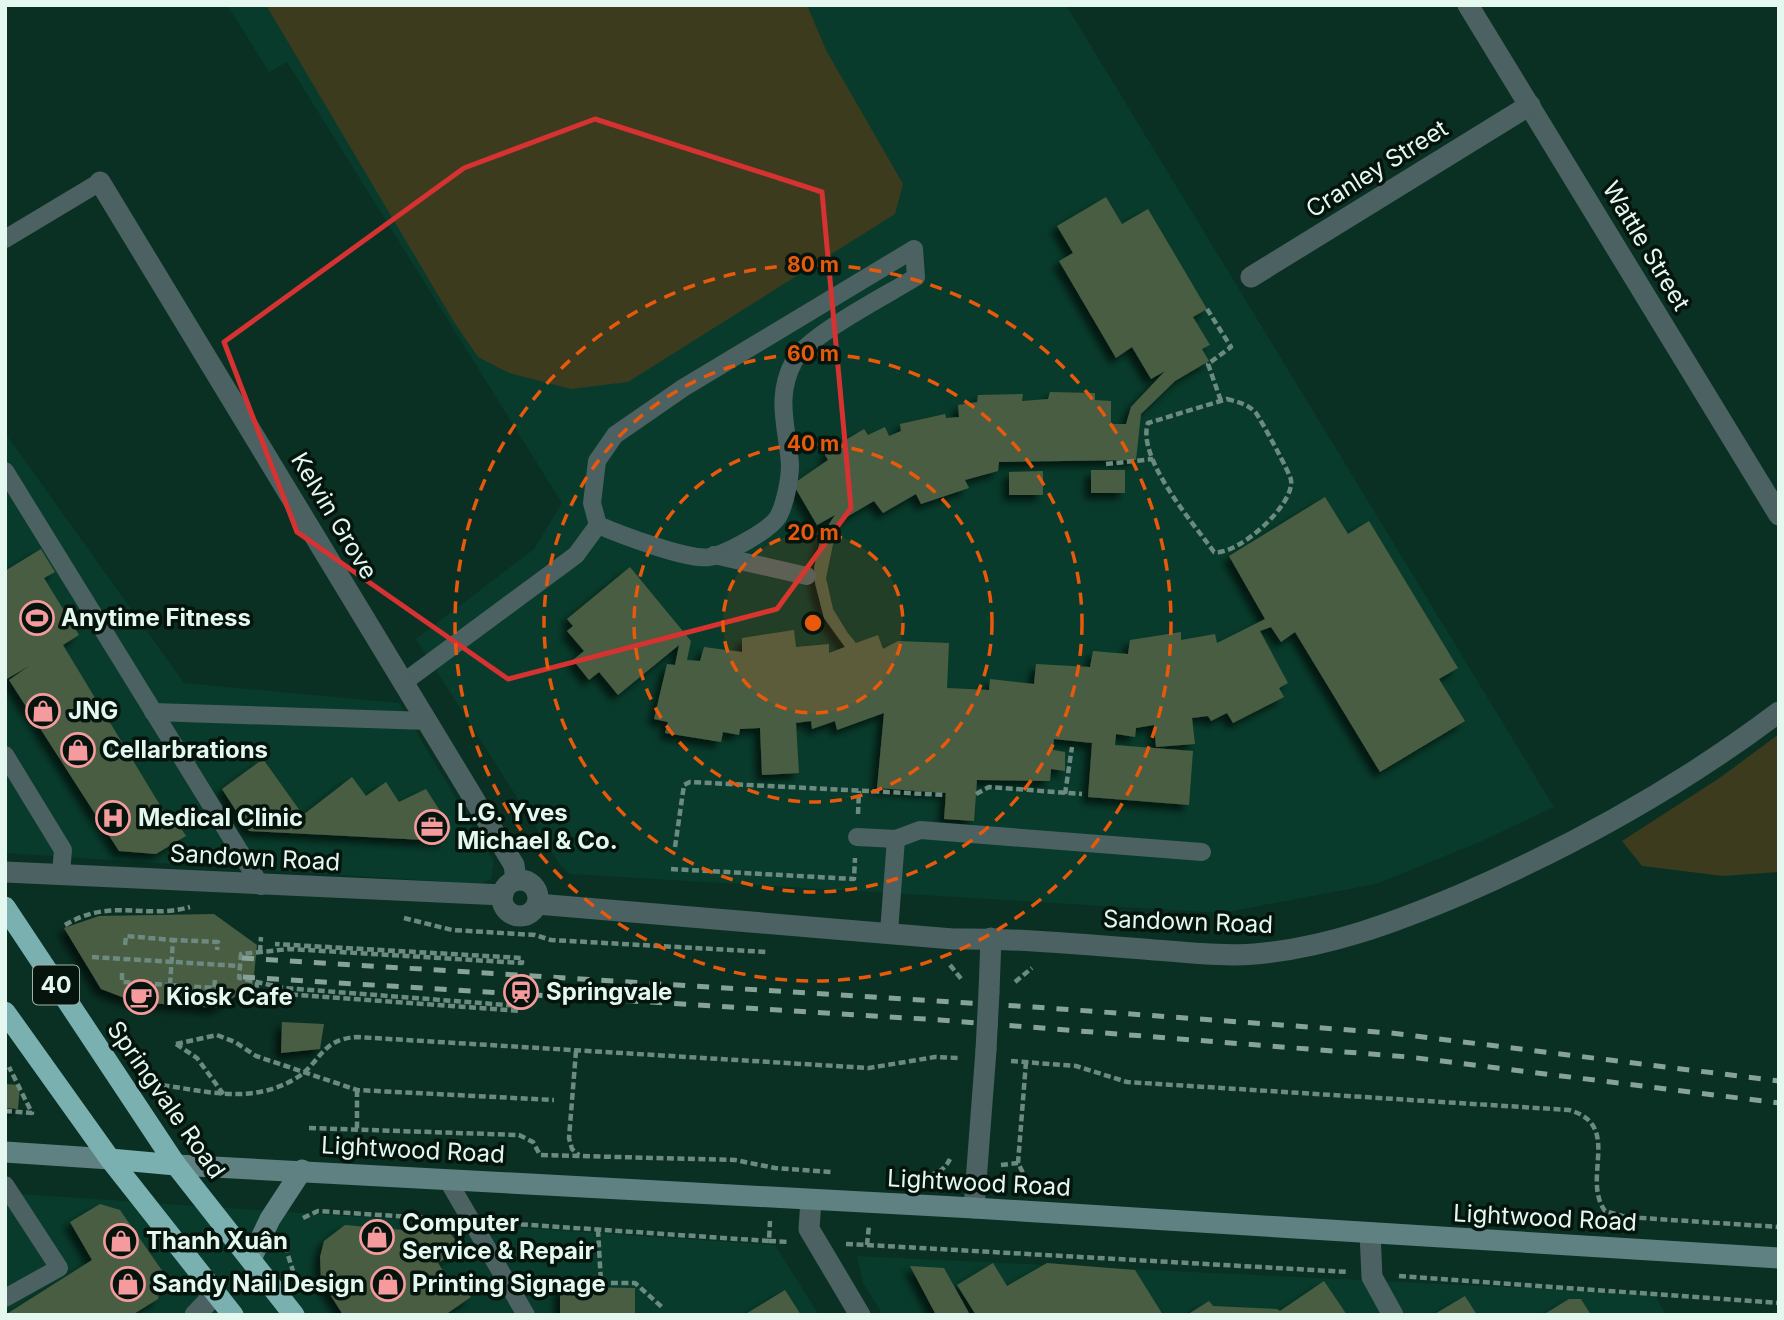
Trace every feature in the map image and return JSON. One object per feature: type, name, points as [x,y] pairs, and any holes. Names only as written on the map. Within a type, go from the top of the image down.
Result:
[{"type":"highway","name":"Springvale Road","points":[[5,907],[176,1165],[294,1315]]},
{"type":"highway","name":"40","points":[[5,1012],[110,1159],[233,1315]]},
{"type":"highway","points":[[110,1159],[176,1165]]},
{"type":"main road","points":[[5,1152],[110,1159]]},
{"type":"main road","name":"Lightwood Road","points":[[176,1165],[974,1208],[1779,1258]]},
{"type":"main road","points":[[251,1259],[270,1219],[302,1170]]},
{"type":"street","name":"Wattle Street","points":[[1468,5],[1779,515]]},
{"type":"street","name":"Cranley Street","points":[[1251,277],[1530,105]]},
{"type":"street","name":"Kelvin Grove","points":[[100,181],[514,865],[510,888]]},
{"type":"street","name":"Sandown Road","points":[[537,904],[991,939],[1245,954],[1288,951],[1335,940],[1424,910],[1550,855],[1691,775],[1779,712]]},
{"type":"street","name":"Sandown Road","points":[[5,873],[61,873],[261,886],[510,888]]},
{"type":"street","points":[[534,886],[537,904],[527,915],[512,914],[506,909],[510,888],[534,886]]},
{"type":"street","points":[[974,1208],[991,939]]},
{"type":"street","points":[[811,1200],[809,1229],[860,1315]]},
{"type":"street","points":[[1370,1233],[1371,1273],[1393,1315]]},
{"type":"street","points":[[195,1315],[216,1293]]},
{"type":"lane","points":[[5,239],[100,181]]},
{"type":"lane","points":[[404,682],[576,555],[598,525],[593,503],[597,461],[615,435],[683,388],[914,249],[916,277],[816,339],[794,360],[786,384],[783,411],[790,466],[777,518],[753,538],[709,558],[641,543],[598,525]]},
{"type":"lane","points":[[5,471],[261,886]]},
{"type":"lane","points":[[714,555],[807,576]]},
{"type":"lane","points":[[153,712],[428,721]]},
{"type":"lane","points":[[5,755],[63,850],[61,873]]},
{"type":"lane","points":[[857,837],[896,839],[920,830],[1202,852]]},
{"type":"lane","points":[[889,932],[896,839]]},
{"type":"lane","points":[[447,1179],[526,1315]]},
{"type":"lane","points":[[5,1185],[59,1268],[5,1298]]},
{"type":"path","points":[[1207,309],[1231,347],[1208,364],[1221,401]]},
{"type":"path","points":[[1227,399],[1245,404],[1257,414],[1291,480],[1289,498],[1265,524],[1240,545],[1221,553],[1214,552],[1153,459],[1146,429],[1148,423],[1227,399]]},
{"type":"path","points":[[1106,464],[1153,459]]},
{"type":"path","points":[[1065,794],[1072,747]]},
{"type":"path","points":[[675,847],[684,785],[691,782],[946,795]]},
{"type":"path","points":[[976,794],[989,787],[1082,794]]},
{"type":"path","points":[[671,869],[854,879],[859,791]]},
{"type":"path","points":[[65,925],[96,911],[115,908],[167,912],[199,904]]},
{"type":"path","points":[[399,917],[452,930],[535,935],[551,940],[779,952]]},
{"type":"path","points":[[125,945],[126,936],[218,942],[217,950]]},
{"type":"path","points":[[260,952],[261,937]]},
{"type":"path","points":[[170,985],[173,940]]},
{"type":"path","points":[[270,992],[520,1010],[520,1006],[284,988],[239,978],[241,954],[260,952],[290,950],[522,963],[522,958],[275,944]]},
{"type":"path","points":[[92,957],[240,967]]},
{"type":"path","points":[[941,962],[957,970],[962,980]]},
{"type":"path","points":[[1013,987],[1017,979],[1031,968],[1044,969]]},
{"type":"path","points":[[122,973],[122,982],[214,988],[215,980]]},
{"type":"path","points":[[256,998],[257,982]]},
{"type":"path","points":[[225,1095],[197,1058],[176,1044],[217,1035],[235,1042],[256,1056],[357,1090],[554,1100]]},
{"type":"path","points":[[958,1048],[958,1071]]},
{"type":"path","points":[[576,1051],[569,1138],[572,1149],[580,1156]]},
{"type":"path","points":[[1026,1062],[1018,1163],[1026,1179],[1051,1185]]},
{"type":"path","points":[[5,1111],[33,1113],[9,1067]]},
{"type":"path","points":[[357,1090],[357,1129]]},
{"type":"path","points":[[309,1128],[519,1135],[533,1142],[540,1155],[736,1160],[772,1168],[836,1172]]},
{"type":"path","points":[[902,1176],[928,1177],[942,1172],[953,1150]]},
{"type":"path","points":[[298,1222],[318,1211],[769,1241],[772,1168]]},
{"type":"path","points":[[598,1230],[601,1283],[635,1283],[663,1308]]},
{"type":"path","points":[[284,1239],[297,1278]]},
{"type":"path","points":[[867,1245],[1371,1273],[1779,1303]]},
{"type":"highlighted area","points":[[595,119],[822,192],[851,508],[777,609],[508,679],[297,532],[224,342],[464,168]]},
{"type":"shaded area","points":[[227,5],[1066,5],[1554,807],[1482,841],[1376,884],[1222,913],[570,874],[560,865],[416,639],[534,549],[562,503],[287,62],[269,72]]},
{"type":"shaded area","points":[[266,5],[807,5],[826,50],[903,184],[895,214],[628,382],[571,389],[509,373],[478,357],[454,322]]},
{"type":"shaded area","points":[[5,433],[184,683],[399,703],[494,862],[491,879],[480,884],[5,853]]},
{"type":"shaded area","points":[[1779,734],[1779,872],[1723,876],[1642,866],[1622,841],[1721,777]]},
{"type":"shaded area","points":[[5,1193],[775,1245],[819,1315],[5,1315]]},
{"type":"shaded area","points":[[857,1256],[1654,1294],[1666,1315],[883,1315],[863,1283]]},
{"type":"building","points":[[1106,197],[1122,224],[1148,209],[1207,309],[1193,317],[1210,345],[1202,349],[1209,361],[1175,381],[1141,414],[1136,460],[999,462],[998,471],[965,480],[969,488],[921,504],[916,494],[883,513],[874,501],[845,518],[836,530],[826,578],[833,609],[847,632],[856,643],[878,635],[883,649],[898,641],[949,643],[947,688],[989,690],[990,679],[1034,684],[1036,664],[1090,667],[1093,651],[1128,654],[1130,640],[1181,632],[1181,640],[1215,634],[1217,643],[1265,619],[1229,556],[1325,497],[1348,534],[1369,521],[1458,668],[1439,679],[1465,721],[1380,772],[1295,632],[1281,642],[1271,627],[1260,631],[1288,683],[1279,688],[1284,697],[1233,723],[1227,713],[1211,721],[1208,716],[1192,718],[1195,744],[1156,747],[1154,725],[1136,728],[1135,737],[1116,734],[1115,745],[1193,751],[1189,805],[1088,797],[1092,743],[1054,739],[1053,750],[1065,752],[1065,771],[1051,769],[1050,781],[977,780],[974,821],[944,819],[946,793],[877,788],[884,713],[837,730],[835,721],[812,729],[811,721],[796,723],[799,773],[762,775],[760,728],[740,729],[739,735],[723,732],[721,742],[665,733],[668,722],[654,719],[667,664],[675,665],[679,645],[618,695],[599,672],[589,680],[573,660],[584,651],[567,631],[573,626],[567,619],[630,567],[691,641],[687,660],[700,661],[704,647],[742,652],[742,638],[794,630],[796,647],[829,644],[829,653],[845,647],[824,618],[815,583],[814,568],[821,536],[835,515],[817,525],[793,484],[828,460],[824,453],[864,429],[868,435],[885,427],[889,436],[901,431],[900,424],[945,414],[946,418],[959,417],[958,405],[977,402],[978,395],[1023,394],[1022,401],[1048,399],[1050,392],[1095,393],[1095,400],[1111,401],[1111,424],[1126,424],[1131,407],[1165,371],[1151,379],[1132,347],[1116,358],[1059,261],[1073,253],[1057,226]]},
{"type":"building","points":[[1091,470],[1125,470],[1125,493],[1091,493]]},
{"type":"building","points":[[1043,471],[1043,495],[1009,495],[1009,472]]},
{"type":"building","points":[[41,549],[55,572],[44,578],[79,635],[63,645],[169,820],[173,816],[186,836],[156,854],[119,851],[9,680],[29,666],[5,680],[5,571]]},
{"type":"building","points":[[263,759],[303,815],[352,777],[366,796],[386,782],[399,802],[426,789],[451,828],[444,841],[249,831],[222,789]]},
{"type":"building","points":[[214,914],[257,945],[253,986],[216,1008],[135,1002],[101,989],[64,928],[99,916]]},
{"type":"building","points":[[282,1022],[324,1024],[320,1049],[281,1053]]},
{"type":"building","points":[[5,1084],[20,1085],[18,1109],[5,1108]]},
{"type":"building","points":[[100,1204],[120,1210],[163,1272],[158,1299],[132,1315],[5,1315],[92,1260],[70,1222]]},
{"type":"building","points":[[345,1225],[415,1231],[448,1230],[461,1248],[438,1263],[458,1294],[465,1289],[471,1297],[445,1315],[343,1315],[321,1280],[320,1257],[324,1241]]},
{"type":"building","points":[[993,1263],[1007,1286],[1047,1263],[1135,1270],[1163,1315],[976,1315],[957,1285]]},
{"type":"building","points":[[910,1266],[944,1268],[970,1315],[936,1315]]},
{"type":"building","points":[[1324,1281],[1347,1315],[1187,1315],[1209,1301],[1213,1306],[1280,1311]]},
{"type":"building","points":[[560,1287],[635,1288],[635,1315],[560,1315]]},
{"type":"building","points":[[785,1290],[801,1315],[744,1315]]},
{"type":"building","points":[[1465,1296],[1477,1315],[1433,1315]]},
{"type":"building","points":[[1569,1299],[1581,1299],[1591,1315],[1543,1315]]},
{"type":"railway","points":[[242,958],[1034,1007],[1391,1033],[1779,1081]]},
{"type":"railway","points":[[243,977],[940,1020],[1409,1057],[1779,1103]]},
{"type":"place","name":"Anytime Fitness","points":[[37,618]]},
{"type":"place","name":"JNG","points":[[43,711]]},
{"type":"place","name":"Cellarbrations","points":[[78,750]]},
{"type":"place","name":"Medical Clinic","points":[[113,818]]},
{"type":"place","name":"L.G. Yves Michael & Co.","points":[[432,827]]},
{"type":"place","name":"Springvale","points":[[521,992]]},
{"type":"place","name":"Kiosk Cafe","points":[[141,997]]},
{"type":"place","name":"Computer Service & Repair","points":[[377,1237]]},
{"type":"place","name":"Thanh Xuân","points":[[121,1241]]},
{"type":"place","name":"Sandy Nail Design","points":[[128,1284]]},
{"type":"place","name":"Printing Signage","points":[[388,1284]]}]
